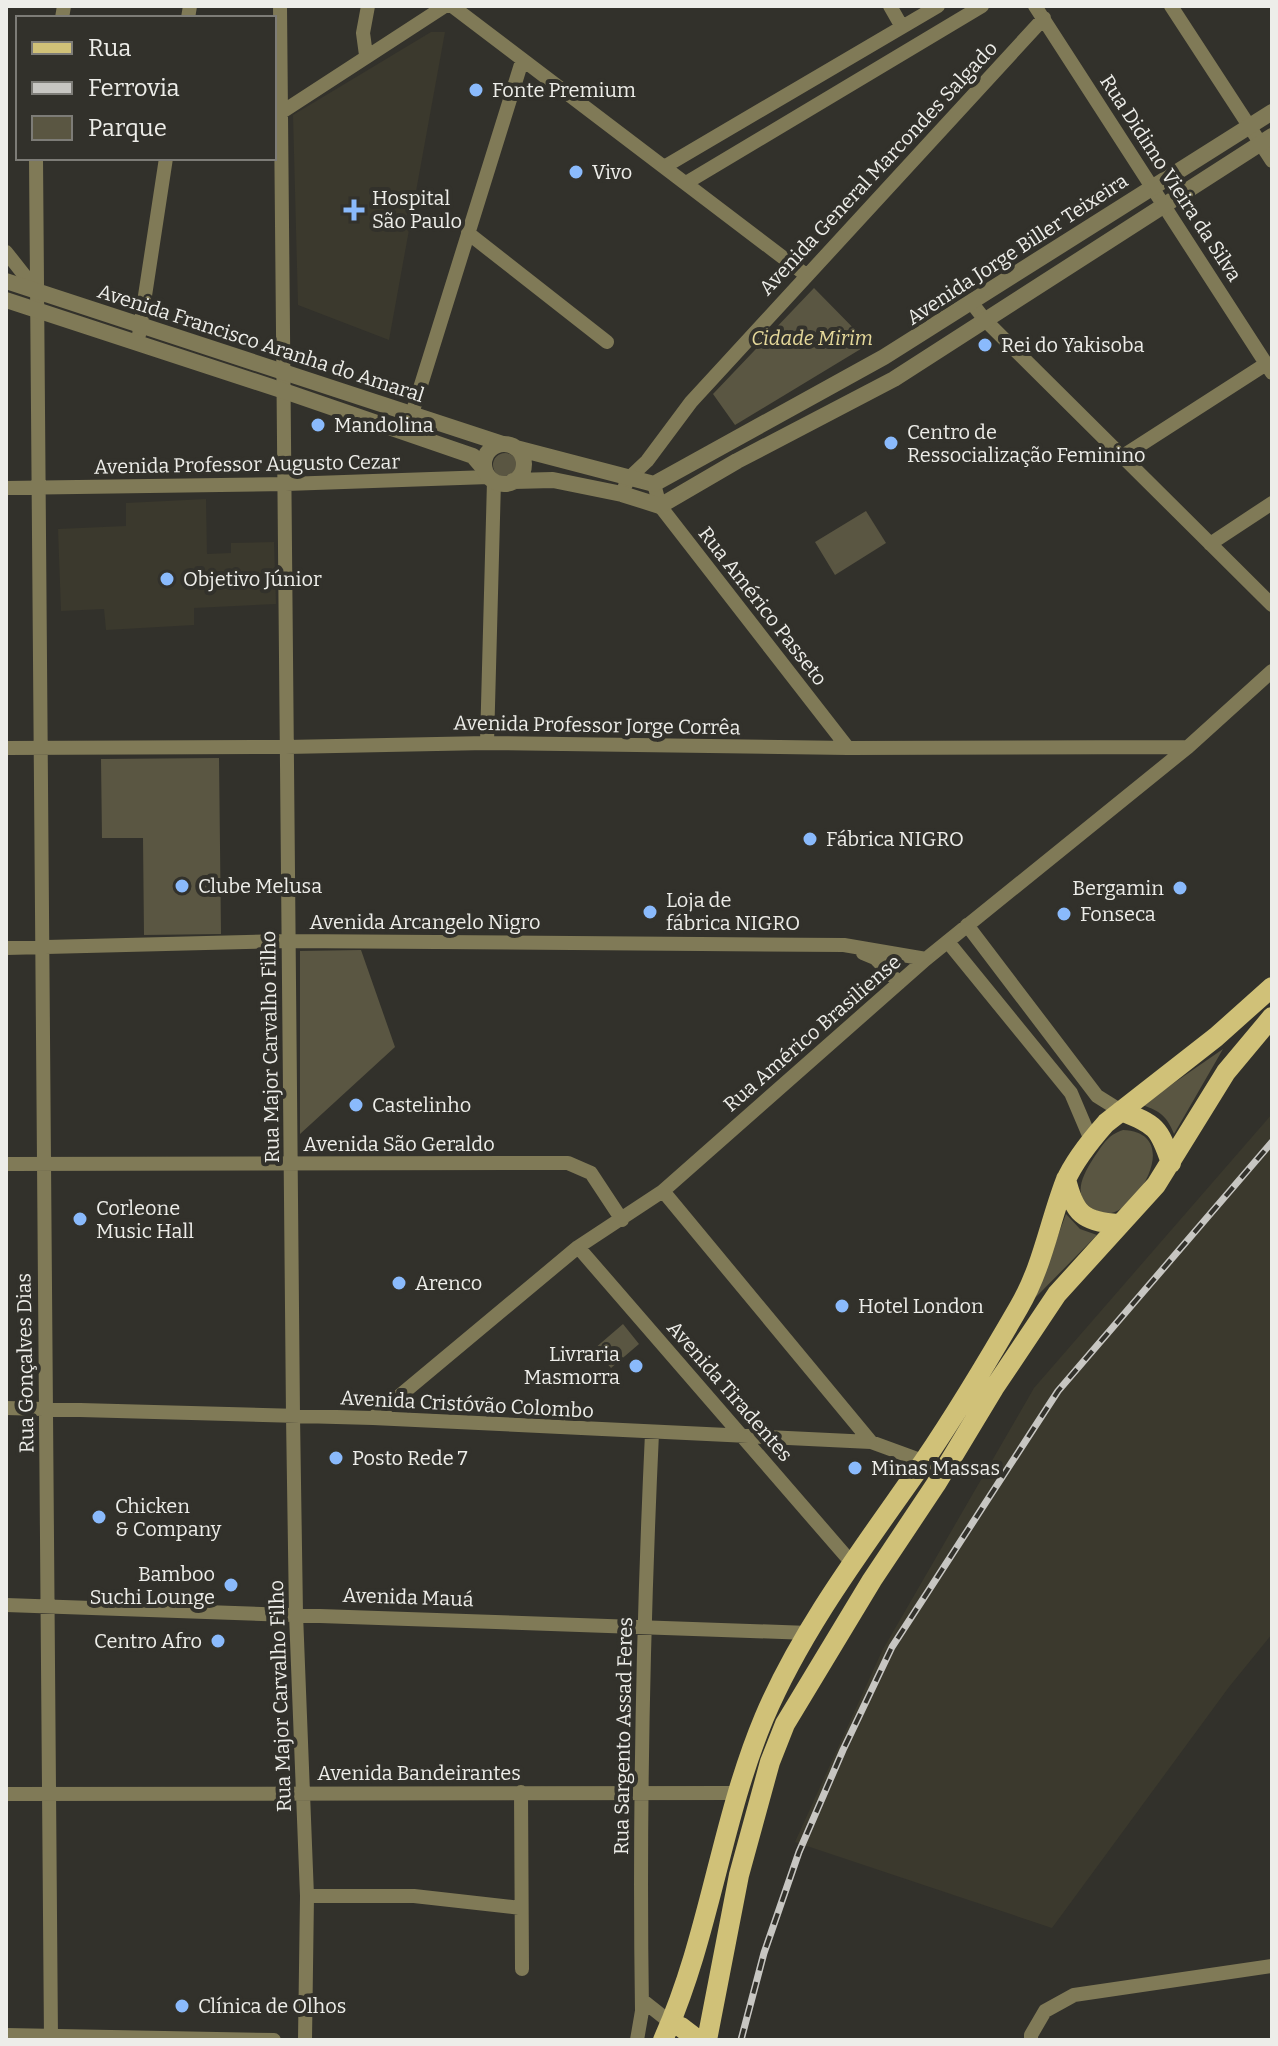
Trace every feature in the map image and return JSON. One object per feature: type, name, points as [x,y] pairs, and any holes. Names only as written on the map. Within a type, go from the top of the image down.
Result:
[{"type":"main road","points":[[667,2032],[701,1938],[736,1793],[765,1715],[851,1562],[923,1461],[996,1348],[1032,1285],[1066,1179],[1106,1123],[1229,1027],[1272,987]]},
{"type":"main road","points":[[707,2040],[739,1875],[770,1762],[785,1724],[872,1580],[1026,1339],[1057,1294],[1156,1185],[1226,1072],[1272,1017]]},
{"type":"main road","points":[[1121,1111],[1146,1121],[1161,1133],[1171,1163]]},
{"type":"main road","points":[[1066,1179],[1071,1201],[1083,1215],[1094,1223],[1118,1224]]},
{"type":"main road","points":[[667,2032],[681,2027],[698,2040]]},
{"type":"street","name":"Rua Major Carvalho Filho","points":[[280,6],[293,1416],[296,1614],[307,1896],[305,2040]]},
{"type":"street","points":[[366,55],[363,33],[368,6]]},
{"type":"street","points":[[282,112],[445,6]]},
{"type":"street","points":[[452,6],[806,275]]},
{"type":"street","points":[[890,6],[902,27]]},
{"type":"street","points":[[664,167],[938,6]]},
{"type":"street","points":[[686,183],[982,6]]},
{"type":"street","points":[[1171,6],[1250,126],[1266,139],[1272,161]]},
{"type":"street","name":"Rua Didimo Vieira da Silva","points":[[1040,12],[1269,368]]},
{"type":"street","name":"Avenida General Marcondes Salgado","points":[[622,494],[629,478],[647,461],[691,402],[1040,12]]},
{"type":"street","points":[[406,433],[522,61]]},
{"type":"street","name":"Avenida Jorge Biller Teixeira","points":[[654,484],[884,357],[1272,112]]},
{"type":"street","name":"Avenida Jorge Biller Teixeira","points":[[660,506],[737,461],[894,379],[1266,139]]},
{"type":"street","name":"Rua Gonçalves Dias","points":[[36,160],[51,2038]]},
{"type":"street","points":[[139,343],[166,160]]},
{"type":"street","points":[[468,233],[607,342]]},
{"type":"street","points":[[6,252],[36,290]]},
{"type":"street","name":"Avenida Francisco Aranha do Amaral","points":[[6,281],[509,446],[654,484]]},
{"type":"street","name":"Avenida Francisco Aranha do Amaral","points":[[6,300],[473,456],[490,476]]},
{"type":"street","points":[[971,302],[985,320],[1272,605]]},
{"type":"street","points":[[194,361],[200,343]]},
{"type":"street","points":[[884,357],[894,379]]},
{"type":"street","points":[[1123,456],[1269,368]]},
{"type":"street","points":[[487,743],[488,452],[509,446],[523,458],[524,465],[519,477],[513,481],[504,484],[490,476]]},
{"type":"street","name":"Avenida Professor Augusto Cezar","points":[[6,488],[286,484],[490,476]]},
{"type":"street","points":[[513,481],[553,480],[622,494],[660,506]]},
{"type":"street","name":"Rua Américo Passeto","points":[[654,484],[660,506],[848,748]]},
{"type":"street","points":[[1210,544],[1272,503]]},
{"type":"street","name":"Rua Américo Brasiliense","points":[[373,1418],[578,1247],[663,1191],[926,959],[1188,747],[1272,671]]},
{"type":"street","name":"Avenida Professor Jorge Corrêa","points":[[6,748],[487,743],[848,748],[1188,747]]},
{"type":"street","points":[[967,925],[1097,1096],[1121,1111]]},
{"type":"street","name":"Avenida Arcangelo Nigro","points":[[6,948],[288,941],[844,945],[926,959]]},
{"type":"street","points":[[948,942],[1071,1093],[1091,1140]]},
{"type":"street","name":"Avenida Arcangelo Nigro","points":[[844,945],[875,958],[899,983]]},
{"type":"street","points":[[1019,1028],[1035,1016]]},
{"type":"street","name":"Avenida São Geraldo","points":[[6,1164],[568,1163],[591,1173],[622,1220]]},
{"type":"street","points":[[663,1191],[871,1442]]},
{"type":"street","name":"Avenida Tiradentes","points":[[578,1247],[851,1562]]},
{"type":"street","name":"Avenida Cristóvão Colombo","points":[[6,1408],[373,1418],[871,1442],[923,1461]]},
{"type":"street","name":"Rua Sargento Assad Feres","points":[[637,2040],[642,2000],[640,1791],[643,1625],[652,1433]]},
{"type":"street","name":"Avenida Mauá","points":[[6,1605],[809,1633]]},
{"type":"street","points":[[521,1792],[522,1969]]},
{"type":"street","name":"Avenida Bandeirantes","points":[[6,1794],[736,1793]]},
{"type":"street","points":[[307,1896],[414,1896],[521,1908]]},
{"type":"street","points":[[1031,2040],[1045,2011],[1074,1995],[1272,1966]]},
{"type":"street","points":[[642,2000],[667,2032]]},
{"type":"street","points":[[6,2035],[274,2040]]},
{"type":"shaded area","name":"Hospital São Paulo","points":[[431,32],[445,32],[389,340],[298,305],[293,115]]},
{"type":"shaded area","name":"Objetivo Júnior","points":[[206,499],[207,554],[231,553],[231,543],[274,542],[276,604],[194,608],[194,625],[106,630],[104,609],[61,611],[58,529],[126,526],[126,503]]},
{"type":"shaded area","points":[[1272,1114],[1272,1634],[1229,1687],[1052,1928],[795,1842],[882,1651],[1034,1388]]},
{"type":"green space","name":"Cidade Mirim","points":[[814,288],[869,344],[735,425],[713,394]]},
{"type":"green space","points":[[505,453],[513,457],[517,465],[513,473],[505,477],[497,473],[493,465],[497,457]]},
{"type":"green space","points":[[866,511],[886,543],[835,575],[815,542]]},
{"type":"green space","name":"Clube Melusa","points":[[219,758],[221,934],[144,935],[143,838],[102,838],[101,759]]},
{"type":"green space","name":"Clube Melusa","points":[[361,950],[395,1047],[300,1134],[300,951]]},
{"type":"green space","points":[[1223,1049],[1174,1134],[1162,1115],[1142,1105]]},
{"type":"green space","points":[[1123,1130],[1142,1135],[1151,1146],[1153,1160],[1139,1192],[1127,1205],[1114,1212],[1102,1213],[1082,1197],[1082,1183],[1102,1145]]},
{"type":"green space","points":[[1066,1214],[1080,1229],[1097,1235],[1035,1298]]},
{"type":"green space","points":[[623,1324],[639,1344],[611,1368],[594,1349]]},
{"type":"railway","points":[[741,2040],[764,1953],[799,1852],[892,1647],[1058,1391],[1272,1142]]},
{"type":"place","name":"Fonte Premium","points":[[476,90]]},
{"type":"place","name":"Vivo","points":[[576,172]]},
{"type":"place","name":"Hospital São Paulo","points":[[354,210]]},
{"type":"place","name":"Rei do Yakisoba","points":[[985,345]]},
{"type":"place","name":"Mandolina","points":[[318,425]]},
{"type":"place","name":"Centro de Ressocialização Feminino","points":[[891,443]]},
{"type":"place","name":"Objetivo Júnior","points":[[167,579]]},
{"type":"place","name":"Fábrica NIGRO","points":[[810,839]]},
{"type":"place","name":"Clube Melusa","points":[[182,886]]},
{"type":"place","name":"Bergamin","points":[[1180,888]]},
{"type":"place","name":"Loja de fábrica NIGRO","points":[[650,912]]},
{"type":"place","name":"Fonseca","points":[[1064,914]]},
{"type":"place","name":"Castelinho","points":[[356,1105]]},
{"type":"place","name":"Corleone Music Hall","points":[[80,1219]]},
{"type":"place","name":"Arenco","points":[[399,1283]]},
{"type":"place","name":"Hotel London","points":[[842,1306]]},
{"type":"place","name":"Livraria Masmorra","points":[[636,1366]]},
{"type":"place","name":"Posto Rede 7","points":[[336,1458]]},
{"type":"place","name":"Minas Massas","points":[[855,1468]]},
{"type":"place","name":"Chicken & Company","points":[[99,1517]]},
{"type":"place","name":"Bamboo Suchi Lounge","points":[[231,1585]]},
{"type":"place","name":"Centro Afro","points":[[218,1641]]},
{"type":"place","name":"Clínica de Olhos","points":[[182,2006]]}]
